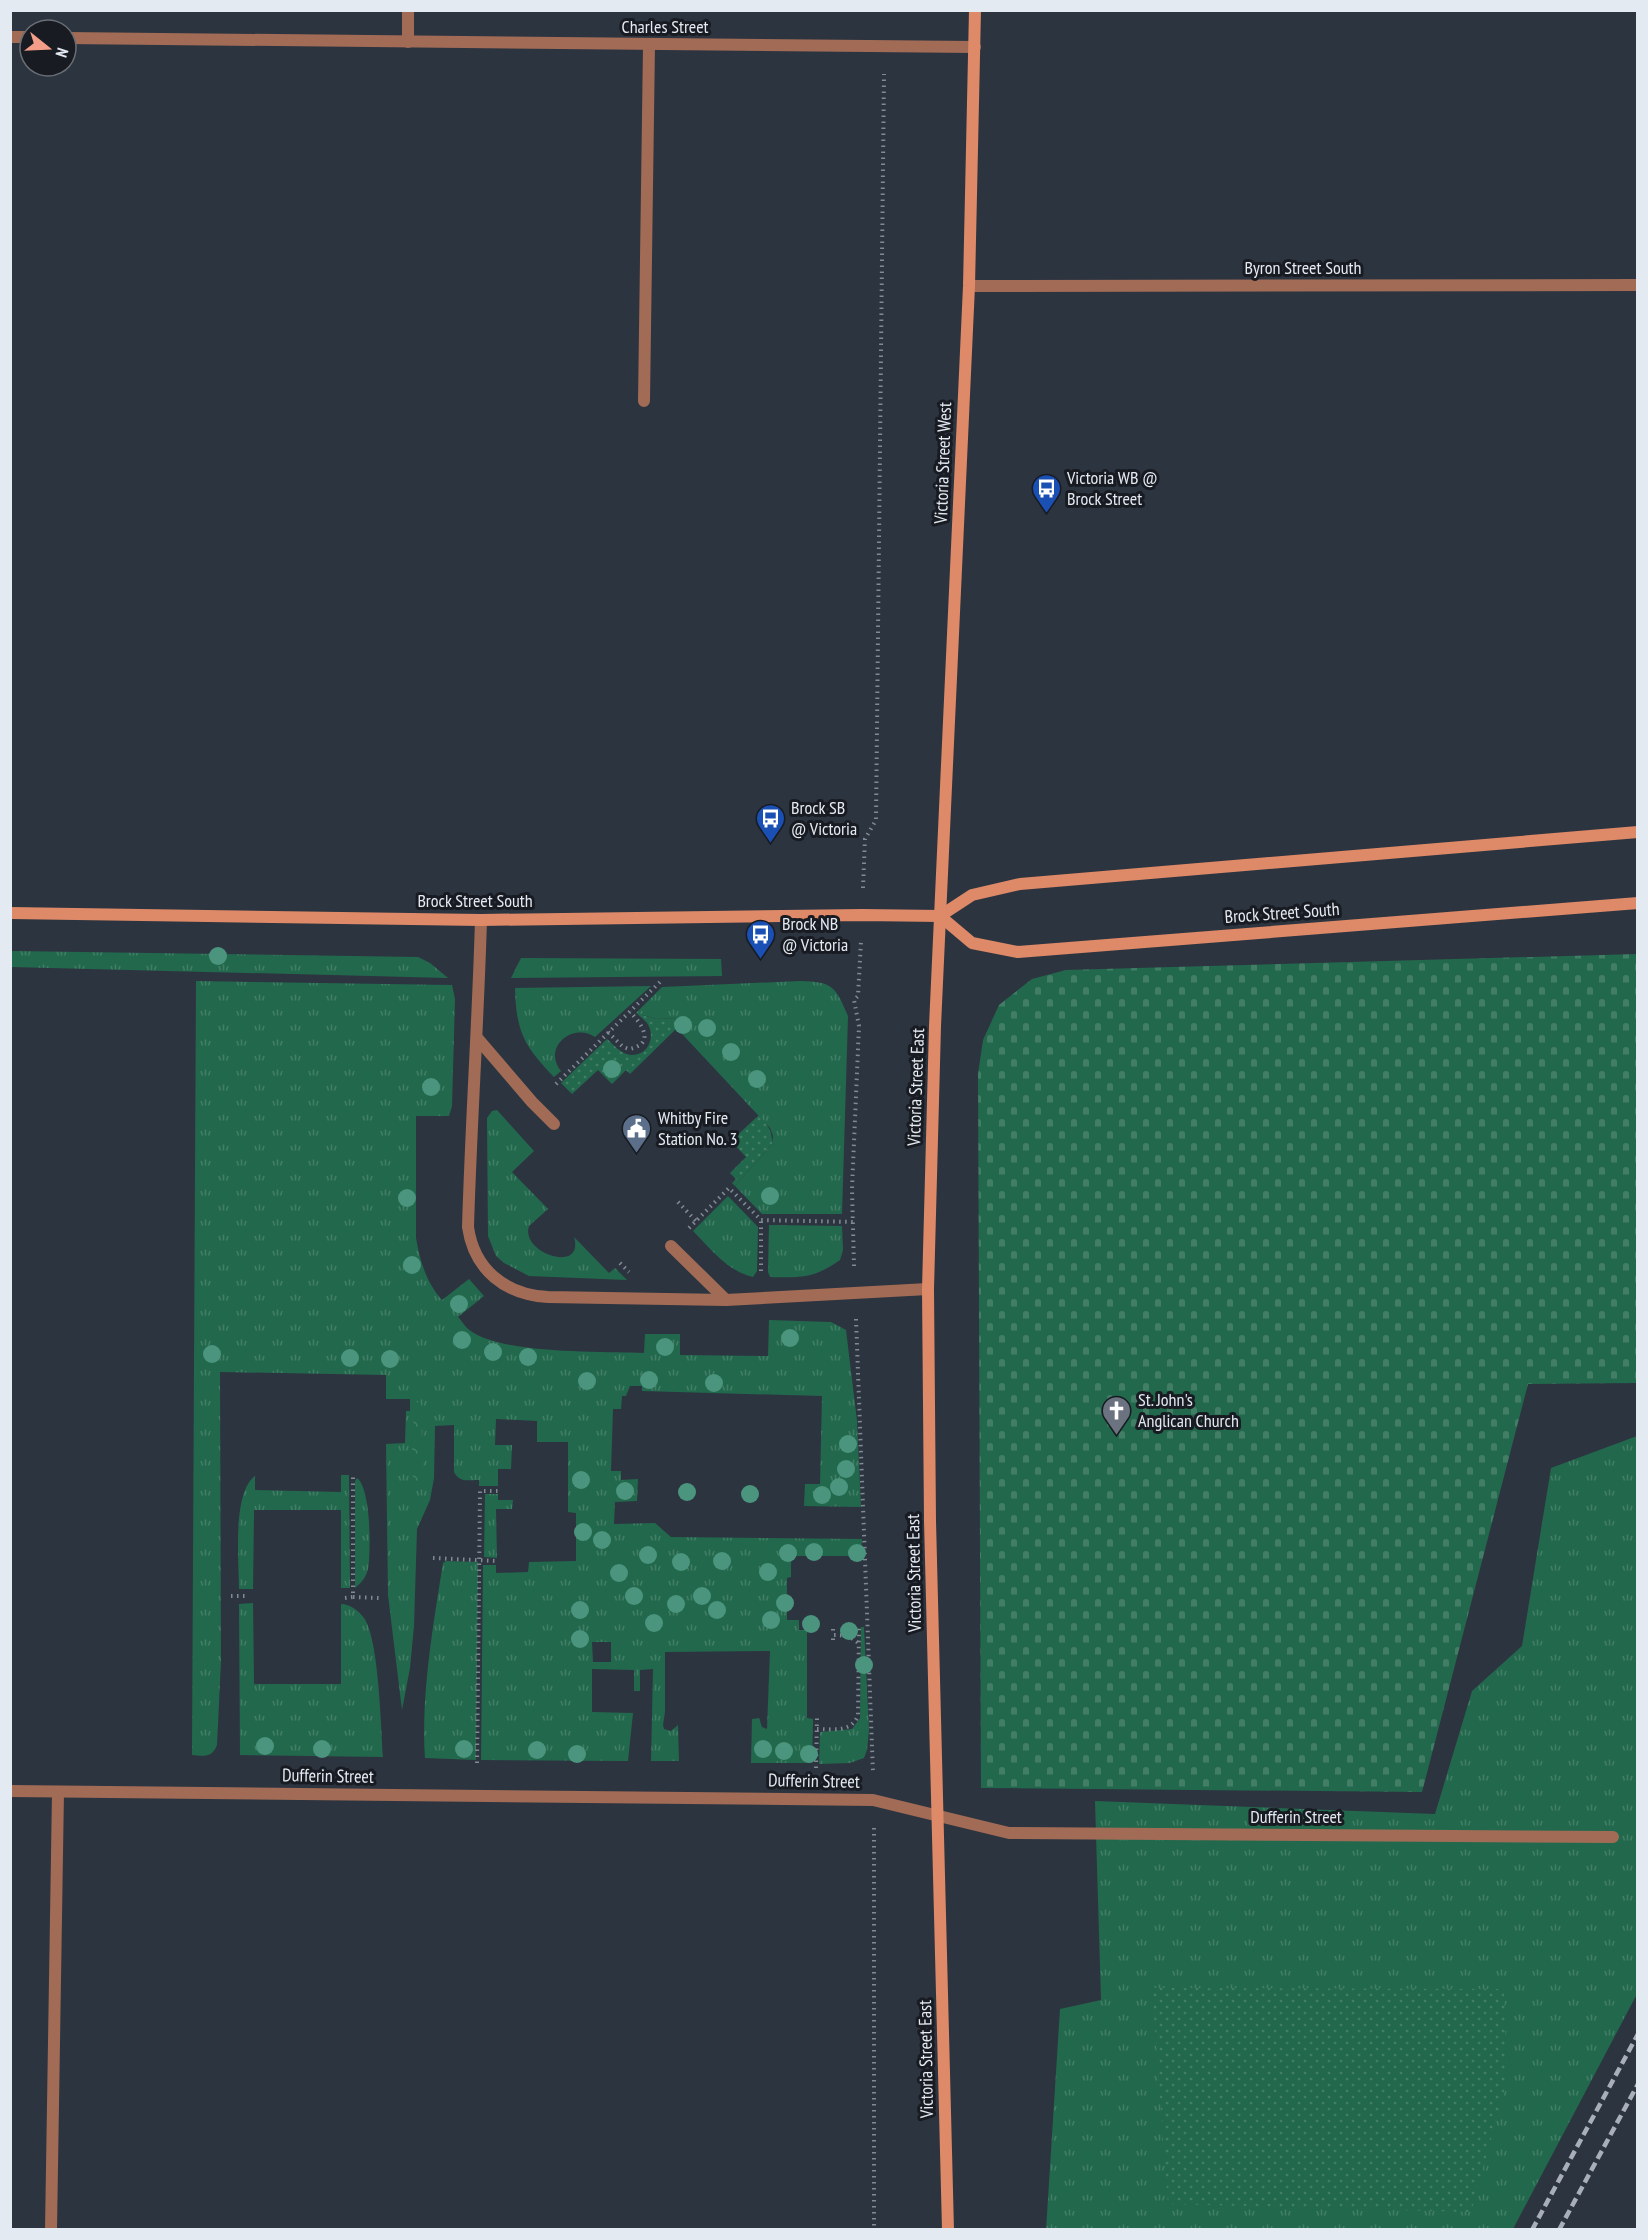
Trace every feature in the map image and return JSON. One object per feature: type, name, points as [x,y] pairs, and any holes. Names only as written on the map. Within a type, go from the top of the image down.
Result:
[{"type":"main road","name":"Victoria Street West","points":[[940,916],[969,286],[975,10]]},
{"type":"main road","points":[[940,916],[972,895],[1020,884],[1638,832]]},
{"type":"main road","name":"Brock Street South","points":[[10,913],[481,920],[940,916],[972,943],[1018,952],[1638,903]]},
{"type":"main road","name":"Victoria Street East","points":[[940,916],[928,1289],[930,1521],[948,2229]]},
{"type":"street","points":[[408,10],[408,42]]},
{"type":"street","name":"Charles Street","points":[[78,38],[975,47]]},
{"type":"street","points":[[644,401],[649,45]]},
{"type":"street","name":"Byron Street South","points":[[969,286],[1638,285]]},
{"type":"street","points":[[481,920],[478,1039],[471,1115],[468,1227],[473,1249],[484,1269],[494,1279],[507,1288],[534,1296],[726,1300],[928,1289]]},
{"type":"street","points":[[478,1039],[554,1124]]},
{"type":"street","points":[[671,1246],[726,1300]]},
{"type":"street","name":"Dufferin Street","points":[[10,1791],[873,1800],[1009,1833],[1613,1837]]},
{"type":"street","points":[[51,2229],[58,1792]]},
{"type":"path","points":[[864,857],[865,839],[876,820],[885,90]]},
{"type":"path","points":[[555,1084],[660,982]]},
{"type":"path","points":[[854,1000],[859,1026],[852,1189],[873,1762]]},
{"type":"path","points":[[608,1032],[622,1047],[629,1049],[640,1045],[644,1040],[643,1027],[630,1012]]},
{"type":"path","points":[[671,1246],[728,1187],[762,1220],[853,1222]]},
{"type":"path","points":[[678,1202],[696,1221]]},
{"type":"path","points":[[761,1299],[762,1220]]},
{"type":"path","points":[[620,1263],[636,1279]]},
{"type":"path","points":[[352,1598],[353,1476]]},
{"type":"path","points":[[477,1763],[480,1491],[498,1491]]},
{"type":"path","points":[[433,1558],[496,1561]]},
{"type":"path","points":[[231,1596],[247,1596]]},
{"type":"path","points":[[345,1598],[379,1598]]},
{"type":"path","points":[[817,1729],[845,1728],[855,1722],[859,1710],[859,1627]]},
{"type":"path","points":[[833,1629],[833,1638],[850,1637],[859,1644]]},
{"type":"path","points":[[816,1768],[817,1718]]},
{"type":"path","points":[[874,1840],[874,2229]]},
{"type":"green space","points":[[11,951],[418,957],[430,963],[448,978],[11,967]]},
{"type":"green space","points":[[1637,954],[1637,1383],[1528,1384],[1422,1792],[981,1788],[978,1074],[983,1040],[999,1005],[1032,979],[1066,970]]},
{"type":"green space","points":[[521,958],[721,959],[722,976],[511,978]]},
{"type":"green space","points":[[196,981],[452,985],[455,999],[452,1106],[449,1116],[416,1116],[416,1238],[424,1271],[442,1300],[469,1279],[484,1296],[458,1317],[467,1328],[481,1337],[501,1343],[551,1350],[644,1353],[645,1334],[680,1334],[680,1355],[768,1356],[769,1320],[831,1322],[846,1330],[857,1421],[861,1507],[804,1506],[805,1484],[820,1484],[822,1396],[642,1391],[642,1386],[630,1386],[626,1396],[622,1396],[621,1409],[613,1409],[611,1471],[621,1471],[621,1480],[638,1479],[637,1501],[615,1502],[614,1524],[655,1523],[671,1537],[862,1539],[861,1556],[791,1556],[791,1577],[787,1578],[787,1620],[799,1620],[799,1630],[807,1630],[807,1718],[813,1719],[812,1763],[751,1763],[752,1719],[759,1718],[762,1727],[767,1729],[770,1651],[665,1652],[663,1725],[664,1729],[671,1731],[678,1725],[679,1761],[651,1761],[653,1669],[640,1670],[640,1691],[634,1691],[634,1670],[592,1669],[592,1712],[633,1713],[628,1761],[481,1760],[483,1565],[496,1565],[496,1573],[528,1572],[529,1562],[576,1561],[576,1513],[568,1512],[568,1442],[537,1442],[537,1421],[496,1419],[495,1445],[512,1445],[511,1469],[498,1469],[498,1486],[479,1486],[479,1480],[459,1478],[454,1472],[454,1425],[435,1426],[434,1478],[430,1500],[417,1529],[414,1626],[410,1668],[402,1710],[388,1595],[386,1444],[405,1443],[406,1411],[410,1411],[410,1399],[386,1399],[386,1375],[220,1372],[221,1661],[217,1745],[210,1754],[192,1755]],"holes":[[[592,1642],[611,1642],[611,1662],[593,1662]]]},
{"type":"green space","points":[[800,981],[826,984],[831,987],[840,998],[848,1016],[842,1214],[762,1214],[735,1186],[772,1144],[773,1136],[770,1128],[684,1036],[688,1031],[687,1021],[683,1018],[656,1019],[636,1013],[662,987]]},
{"type":"green space","points":[[651,986],[595,1037],[586,1033],[577,1033],[562,1040],[555,1054],[561,1071],[554,1077],[529,1047],[517,1016],[515,988]]},
{"type":"green space","points":[[636,1013],[656,1019],[683,1018],[689,1025],[688,1031],[684,1036],[677,1028],[630,1074],[626,1070],[612,1084],[598,1070],[572,1094],[561,1083],[607,1039],[627,1054],[637,1054],[646,1049],[651,1039],[650,1028]]},
{"type":"green space","points":[[497,1110],[534,1151],[512,1172],[548,1209],[529,1226],[529,1236],[534,1245],[542,1252],[562,1257],[570,1255],[575,1248],[574,1237],[609,1273],[615,1268],[627,1280],[529,1276],[504,1263],[496,1256],[488,1236],[487,1118],[492,1111]]},
{"type":"green space","points":[[759,1115],[769,1128],[772,1144],[735,1186],[732,1183],[736,1179],[730,1173],[746,1157],[731,1141]]},
{"type":"green space","points":[[728,1196],[758,1227],[757,1271],[753,1277],[727,1265],[693,1231]]},
{"type":"green space","points":[[769,1225],[842,1226],[843,1250],[840,1260],[807,1276],[770,1277],[768,1272]]},
{"type":"green space","points":[[416,1402],[421,1403],[423,1486],[419,1490],[414,1490],[412,1468],[412,1435]]},
{"type":"green space","points":[[1637,1436],[1637,1994],[1513,2229],[1046,2230],[1060,2009],[1101,2000],[1095,1801],[1435,1814],[1472,1691],[1522,1646],[1551,1468]]},
{"type":"green space","points":[[341,1475],[349,1475],[350,1588],[341,1588],[341,1510],[254,1510],[253,1589],[239,1589],[240,1512],[248,1485],[255,1476],[255,1490],[341,1492]]},
{"type":"green space","points":[[357,1478],[365,1494],[370,1549],[367,1572],[355,1588],[355,1481]]},
{"type":"green space","points":[[485,1494],[498,1494],[498,1500],[513,1500],[512,1509],[496,1509],[497,1558],[484,1557]]},
{"type":"green space","points":[[446,1561],[478,1562],[476,1760],[425,1758],[425,1709],[429,1660],[443,1563]]},
{"type":"green space","points":[[253,1603],[254,1684],[341,1684],[341,1604],[357,1610],[362,1615],[369,1629],[376,1664],[383,1757],[240,1755],[239,1604]]},
{"type":"green space","points":[[861,1627],[864,1627],[869,1730],[867,1750],[864,1758],[850,1763],[819,1764],[820,1732],[852,1729],[860,1718]]},
{"type":"green space","points":[[1152,1988],[1504,1989],[1507,2080],[1471,2212],[1168,2204]]},
{"type":"railway","points":[[1532,2230],[1638,2034]]},
{"type":"railway","points":[[1559,2230],[1638,2084]]},
{"type":"place","name":"Victoria WB @ Brock Street","points":[[1046,514]]},
{"type":"place","name":"Brock SB @ Victoria","points":[[770,844]]},
{"type":"place","name":"Brock NB @ Victoria","points":[[761,960]]},
{"type":"place","name":"Whitby Fire Station No. 3","points":[[637,1154]]},
{"type":"place","name":"St. John's Anglican Church","points":[[1117,1436]]}]
